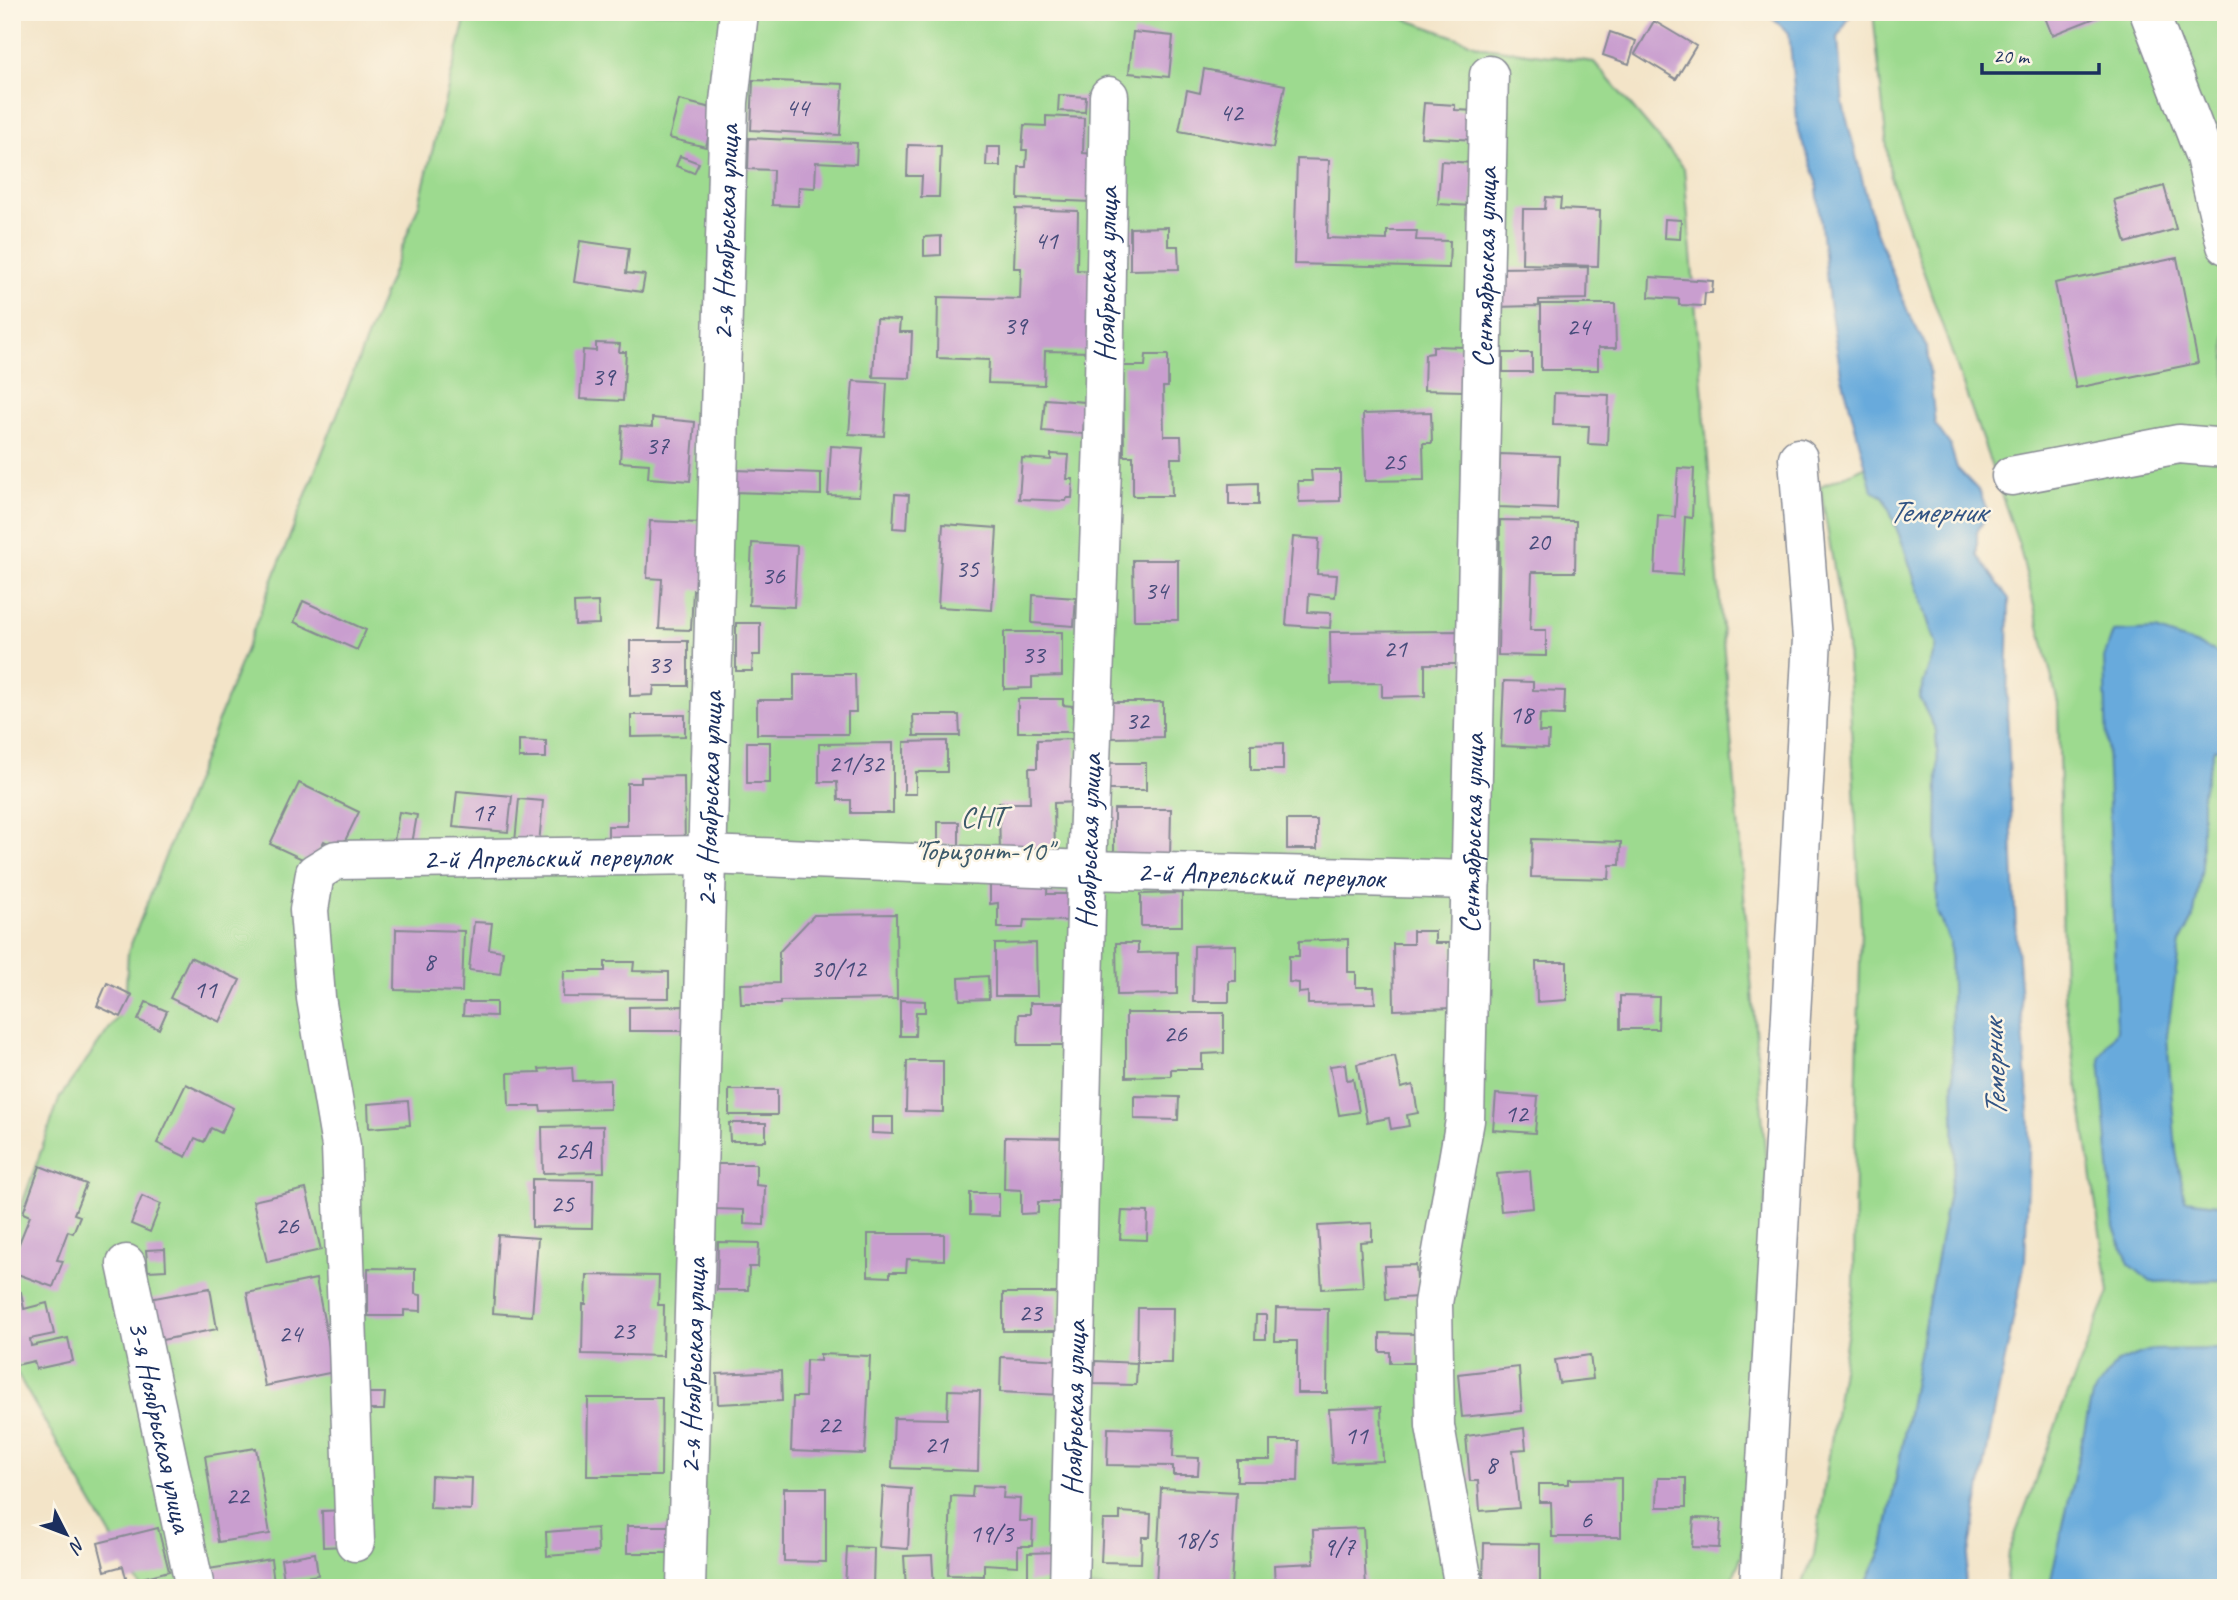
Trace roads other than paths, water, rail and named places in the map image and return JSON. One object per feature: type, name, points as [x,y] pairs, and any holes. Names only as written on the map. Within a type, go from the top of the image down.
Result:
[{"type":"street","name":"2-я Ноябрьская улица","points":[[685,1588],[729,102],[739,12]]},
{"type":"street","points":[[2149,12],[2205,157],[2226,245]]},
{"type":"street","name":"Сентябрьская улица","points":[[1464,1588],[1435,1426],[1433,1303],[1465,1120],[1489,75]]},
{"type":"street","name":"Ноябрьская улица","points":[[1069,1588],[1087,870],[1103,441],[1109,96]]},
{"type":"street","points":[[2011,476],[2179,444],[2226,448]]},
{"type":"street","points":[[1759,1588],[1812,639],[1798,458]]},
{"type":"street","name":"2-й Апрельский переулок","points":[[355,1542],[341,1146],[316,998],[309,910],[315,873],[336,860],[707,855],[1087,870],[1471,880]]},
{"type":"street","name":"3-я Ноябрьская улица","points":[[126,1264],[195,1588]]},
{"type":"water","name":"Темерник","points":[[1765,12],[1852,12],[1838,38],[1843,104],[1874,226],[1908,312],[1927,348],[1935,424],[1950,445],[1957,468],[1980,492],[1988,513],[1977,532],[1977,555],[2009,599],[2007,709],[2016,932],[2030,1126],[2025,1262],[1992,1423],[1963,1588],[1864,1588],[1883,1548],[1955,1160],[1950,942],[1937,912],[1936,731],[1919,697],[1936,646],[1904,547],[1884,497],[1872,490],[1841,373],[1829,302],[1816,178],[1798,131],[1789,33]]},
{"type":"water","points":[[2156,630],[2212,650],[2226,658],[2226,746],[2214,749],[2202,796],[2202,868],[2193,919],[2180,943],[2167,1036],[2176,1151],[2185,1200],[2226,1205],[2226,1280],[2151,1282],[2129,1264],[2114,1228],[2100,1057],[2117,1030],[2104,658],[2113,632]]},
{"type":"water","points":[[2226,1349],[2226,1588],[2049,1588],[2092,1396],[2117,1362],[2150,1350]]},
{"type":"park label","name":"СНТ \"Горизонт-10\"","points":[[983,833]]}]
